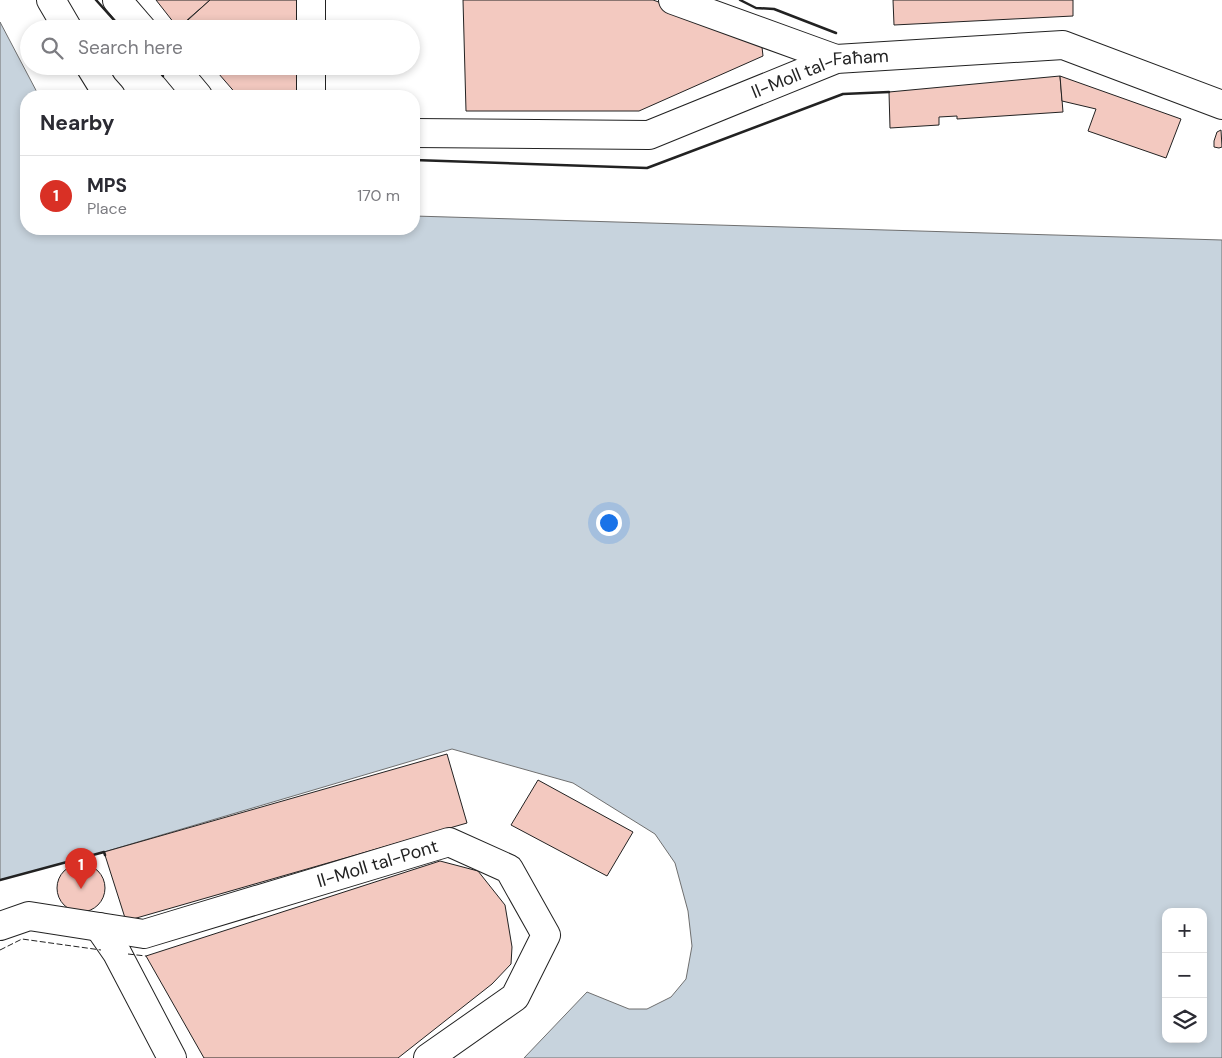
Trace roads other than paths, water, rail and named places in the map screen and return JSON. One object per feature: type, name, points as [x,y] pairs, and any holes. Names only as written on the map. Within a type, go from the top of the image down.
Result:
[{"type":"street","points":[[51,0],[63,20]]},
{"type":"street","points":[[118,0],[135,20]]},
{"type":"street","points":[[311,0],[311,20]]},
{"type":"street","points":[[673,0],[836,59]]},
{"type":"street","name":"Il-Moll tal-Faħam","points":[[420,133],[649,135],[836,59],[1063,45],[1222,105]]},
{"type":"street","points":[[95,75],[105,90]]},
{"type":"street","points":[[180,75],[193,90]]},
{"type":"street","points":[[311,75],[311,90]]},
{"type":"street","name":"Il-Moll tal-Pont","points":[[0,926],[29,916],[144,934],[449,842],[509,868],[546,934],[515,997],[428,1058]]},
{"type":"street","points":[[99,926],[117,953],[172,1058]]},
{"type":"place","name":"MPS","points":[[81,889]]}]
